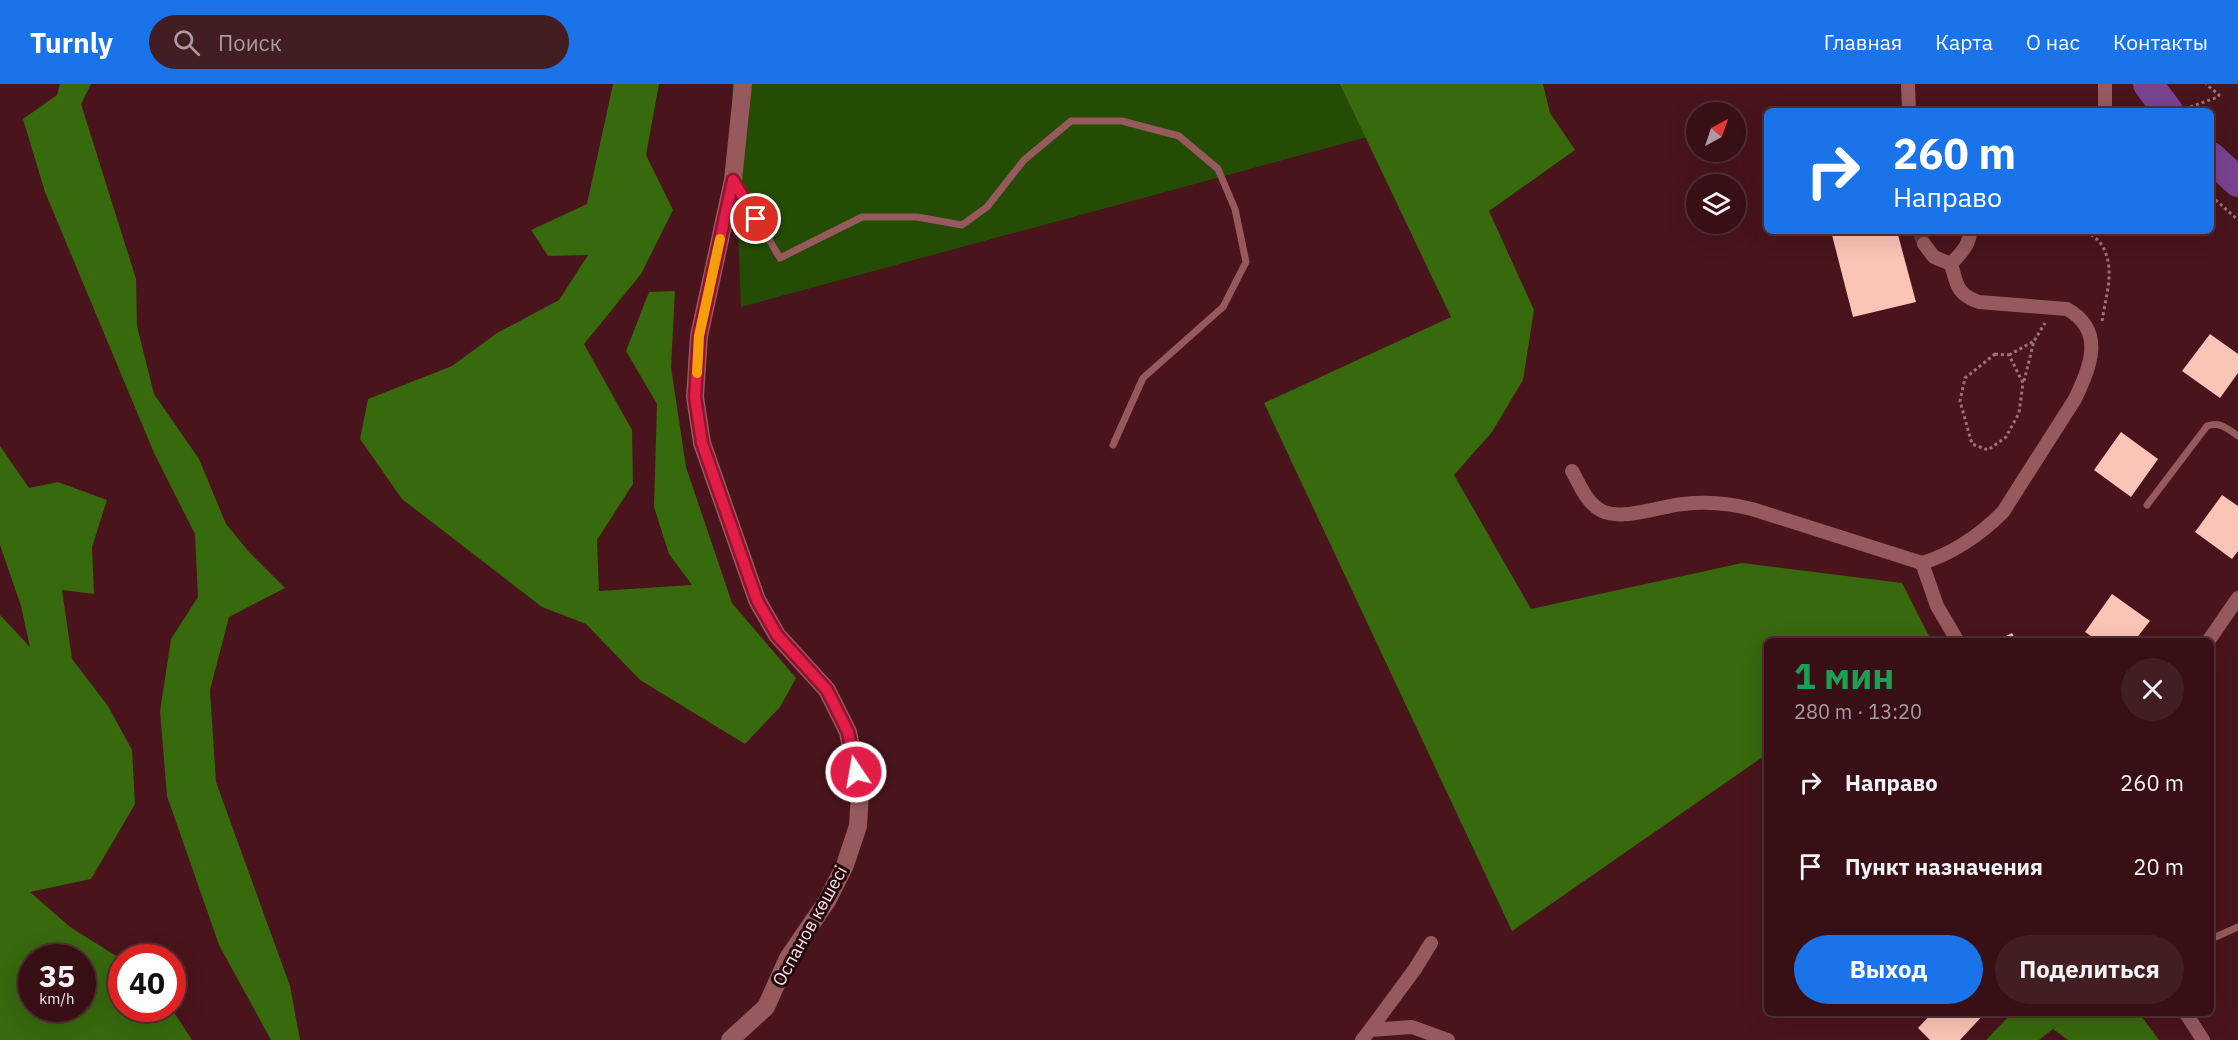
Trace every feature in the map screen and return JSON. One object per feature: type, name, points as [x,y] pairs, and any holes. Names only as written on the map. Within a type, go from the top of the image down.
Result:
[{"type":"street","name":"Оспанов көшесі","points":[[729,1040],[766,1007],[788,958],[827,901],[845,865],[858,826],[860,793],[848,732],[827,690],[777,635],[757,600],[702,443],[695,397],[699,336],[733,180],[743,84]]},
{"type":"street","points":[[1908,84],[1910,108]]},
{"type":"street","points":[[2105,84],[2105,108]]},
{"type":"street","points":[[1951,264],[1964,251],[1971,234]]},
{"type":"street","points":[[1924,244],[1934,257],[1951,264]]},
{"type":"street","points":[[1572,471],[1589,501],[1600,510],[1611,514],[1700,502],[1732,504],[1922,563],[1941,557],[1991,524],[2003,512],[2074,399],[2084,380],[2092,344],[2089,329],[2078,316],[2067,309],[1978,302],[1967,298],[1959,291],[1951,264]]},
{"type":"street","points":[[1922,563],[1937,606],[1956,638]]},
{"type":"street","points":[[2210,638],[2238,598]]},
{"type":"street","points":[[1366,1035],[1415,969],[1431,943]]},
{"type":"street","points":[[2188,1016],[2203,1040]]},
{"type":"street","points":[[1366,1035],[1412,1027],[1448,1040]]},
{"type":"lane","points":[[733,180],[780,258],[862,217],[917,217],[962,225],[987,207],[1024,160],[1071,122],[1122,121],[1179,136],[1218,169],[1235,209],[1246,262],[1224,307],[1143,378],[1113,445]]},
{"type":"lane","points":[[2147,504],[2207,426],[2214,423],[2224,426],[2238,436]]},
{"type":"lane","points":[[2214,938],[2238,927]]},
{"type":"path","points":[[2190,108],[2219,95],[2206,84]]},
{"type":"path","points":[[2214,198],[2238,220]]},
{"type":"path","points":[[2090,234],[2101,243],[2110,282],[2100,332]]},
{"type":"path","points":[[2034,341],[2009,355],[1995,354],[1965,378],[1960,401],[1972,444],[1988,450],[2006,437],[2019,413],[2023,383],[2034,341],[2053,308]]},
{"type":"path","points":[[2009,355],[2023,383]]},
{"type":"green space","points":[[60,84],[91,84],[81,104],[136,279],[137,326],[154,394],[199,459],[226,524],[249,552],[285,588],[229,617],[210,690],[216,782],[290,986],[300,1040],[271,1040],[219,945],[167,796],[160,711],[171,639],[198,597],[195,534],[154,453],[45,192],[23,119],[57,95]]},
{"type":"green space","points":[[613,84],[659,84],[646,155],[673,210],[641,274],[584,344],[632,430],[633,484],[597,540],[599,591],[692,585],[669,554],[654,507],[657,404],[626,351],[649,292],[675,291],[671,367],[686,467],[732,603],[796,678],[780,707],[745,744],[640,680],[586,624],[542,607],[402,499],[360,439],[368,399],[452,366],[497,333],[559,300],[588,255],[548,256],[531,230],[587,204]]},
{"type":"green space","points":[[732,84],[1459,84],[1467,110],[741,307]]},
{"type":"green space","points":[[1340,84],[1543,84],[1550,113],[1575,150],[1489,211],[1534,310],[1523,380],[1492,432],[1454,475],[1531,609],[1742,563],[1902,583],[1930,638],[1764,638],[1764,756],[1512,931],[1264,403],[1451,317]]},
{"type":"green space","points":[[0,446],[29,488],[58,482],[107,500],[92,547],[94,594],[62,590],[72,659],[108,706],[132,750],[135,804],[91,879],[30,892],[70,927],[108,951],[108,1022],[180,1022],[192,1040],[0,1040],[0,615],[30,647],[21,606],[0,545]]},
{"type":"green space","points":[[2009,1016],[2141,1016],[2159,1040],[2068,1040],[2053,1029],[2039,1040],[1986,1040]]},
{"type":"building","points":[[1832,234],[1898,234],[1916,302],[1853,317]]},
{"type":"building","points":[[2210,334],[2238,354],[2238,373],[2220,398],[2182,371]]},
{"type":"building","points":[[2121,432],[2158,459],[2131,497],[2094,470]]},
{"type":"building","points":[[2222,495],[2238,506],[2238,551],[2232,559],[2195,532]]},
{"type":"building","points":[[2112,594],[2150,621],[2137,638],[2094,638],[2085,632]]},
{"type":"building","points":[[2012,633],[2015,638],[2002,638]]},
{"type":"building","points":[[1929,1016],[1982,1016],[1960,1040],[1930,1040],[1918,1028]]},
{"type":"waterway","points":[[2148,84],[2166,108]]},
{"type":"waterway","points":[[2214,160],[2238,182]]},
{"type":"tunnel","points":[[1920,234],[1924,244]]},
{"type":"slow traffic","points":[[697,373],[699,336],[720,239]]},
{"type":"route","points":[[756,219],[733,180],[699,336],[695,397],[702,443],[757,600],[777,635],[827,690],[848,732],[856,772]]}]
